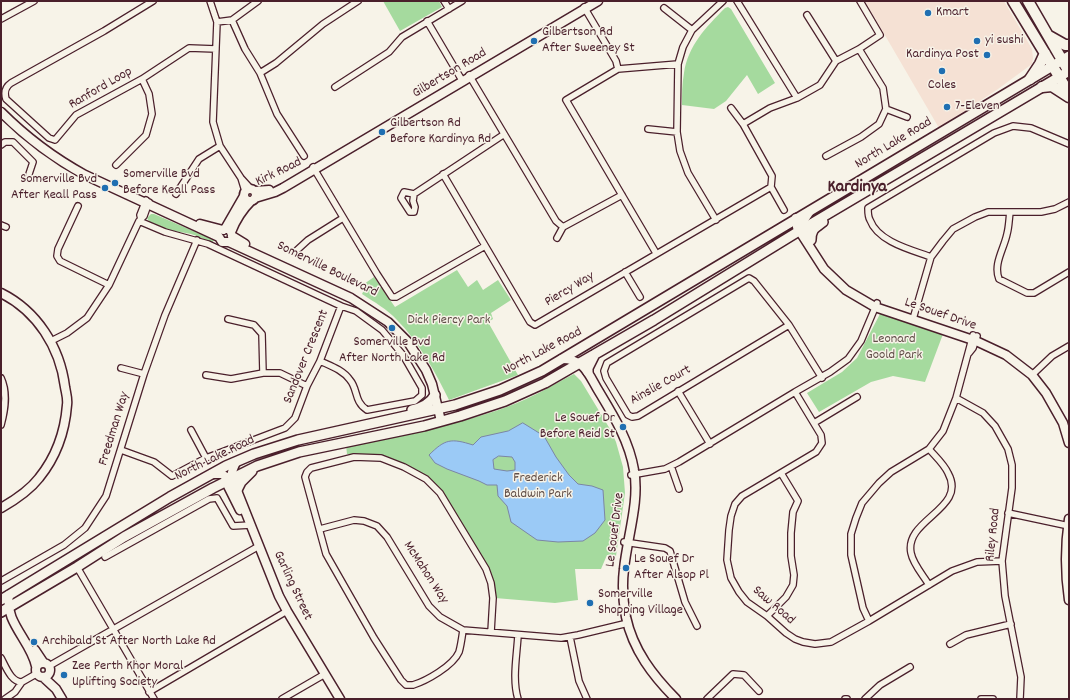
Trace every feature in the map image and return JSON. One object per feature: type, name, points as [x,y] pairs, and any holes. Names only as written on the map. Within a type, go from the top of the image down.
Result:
[{"type":"highway","points":[[1014,1],[1069,93]]},
{"type":"highway","points":[[1028,1],[1047,35],[1065,58],[1069,71]]},
{"type":"highway","points":[[1047,35],[1065,45],[1069,45]]},
{"type":"highway","points":[[1030,79],[1045,53]]},
{"type":"highway","points":[[1042,86],[1052,86],[1069,97]]},
{"type":"main road","name":"North Lake Road","points":[[4,608],[77,567],[124,536],[257,466],[299,452],[444,421],[505,401],[545,383],[595,354],[799,226],[811,210],[1065,58]]},
{"type":"main road","name":"North Lake Road","points":[[5,598],[157,505],[212,474],[254,454],[298,440],[441,409],[500,390],[542,371],[744,250],[799,226],[847,202],[1069,71]]},
{"type":"main road","points":[[811,240],[811,233],[815,228],[834,216],[847,202]]},
{"type":"main road","points":[[588,372],[588,368],[595,354]]},
{"type":"main road","points":[[369,424],[382,418],[424,406],[430,402],[434,395]]},
{"type":"main road","points":[[237,490],[242,482],[257,466]]},
{"type":"street","points":[[1,19],[34,1]]},
{"type":"street","name":"Ranford Loop","points":[[153,1],[104,31],[11,83],[7,86],[4,92],[6,99],[49,138],[55,140],[76,115],[142,79],[189,48],[216,49]]},
{"type":"street","points":[[210,1],[217,22],[213,122],[220,146],[241,178],[241,183],[250,194]]},
{"type":"street","points":[[217,22],[232,20],[258,1]]},
{"type":"street","points":[[260,73],[276,63],[323,24],[358,1]]},
{"type":"street","points":[[444,1],[449,9]]},
{"type":"street","points":[[335,87],[389,52],[402,36],[462,1]]},
{"type":"street","name":"Gilbertson Road","points":[[313,168],[586,5],[598,1]]},
{"type":"street","points":[[716,220],[688,173],[680,151],[678,132],[678,64],[683,47],[692,30],[723,1]]},
{"type":"street","points":[[737,1],[797,98]]},
{"type":"street","points":[[743,124],[770,108],[797,98],[820,85],[836,61],[859,49],[880,35],[860,1]]},
{"type":"street","points":[[586,5],[616,62],[618,69]]},
{"type":"street","points":[[664,8],[692,30]]},
{"type":"street","points":[[806,15],[836,61]]},
{"type":"street","points":[[232,20],[245,49],[260,73],[277,114],[304,156]]},
{"type":"street","points":[[427,21],[503,135],[556,221],[563,227]]},
{"type":"street","points":[[826,156],[861,137],[878,124],[886,109],[883,88],[859,49]]},
{"type":"street","points":[[656,253],[566,100],[618,69],[678,64]]},
{"type":"street","points":[[116,165],[146,135],[152,114],[149,94],[142,79]]},
{"type":"street","name":"Somerville Boulevard","points":[[1,107],[36,139],[68,161],[147,203]]},
{"type":"street","points":[[732,108],[743,124],[772,176],[771,187],[784,210]]},
{"type":"street","points":[[886,109],[907,117]]},
{"type":"street","name":"Somerville Boulevard","points":[[1,112],[27,136],[68,166],[106,186],[226,234],[351,298],[388,322],[398,331],[415,352],[430,378],[434,395],[441,409]]},
{"type":"street","points":[[931,257],[904,248],[889,240],[876,230],[870,220],[868,208],[994,133],[1013,126],[1031,128],[1069,144]]},
{"type":"street","points":[[648,129],[678,132]]},
{"type":"street","points":[[414,194],[503,135]]},
{"type":"street","points":[[1,145],[5,142],[13,142],[33,162],[29,174]]},
{"type":"street","points":[[176,194],[199,159],[220,146]]},
{"type":"street","points":[[313,168],[390,296],[394,298],[485,246]]},
{"type":"street","name":"Kirk Road","points":[[226,234],[250,194],[276,188],[313,168]]},
{"type":"street","name":"Piercy Way","points":[[444,174],[530,322],[535,324],[771,187]]},
{"type":"street","points":[[557,238],[563,227],[622,195]]},
{"type":"street","points":[[913,317],[931,257],[953,229],[988,212],[1041,212],[1055,209],[1069,202]]},
{"type":"street","points":[[51,341],[67,333],[87,318],[109,285],[140,220],[144,216],[147,203]]},
{"type":"street","points":[[78,206],[58,249],[57,256],[60,261],[109,285]]},
{"type":"street","points":[[1010,212],[1008,233],[997,265],[996,272],[999,279],[1027,293],[1034,293],[1069,272]]},
{"type":"street","points":[[296,251],[308,240],[343,218]]},
{"type":"street","name":"Sandover Crescent","points":[[121,450],[154,462],[172,476],[206,458],[285,428],[295,418],[307,386],[320,361],[341,306],[197,240],[165,232],[140,220]]},
{"type":"street","name":"Le Souef Drive","points":[[799,226],[811,240],[827,267],[848,287],[876,305]]},
{"type":"street","name":"Le Souef Drive","points":[[799,226],[824,269],[846,290],[876,305],[974,338],[1006,355],[1034,374],[1050,391],[1069,428]]},
{"type":"street","name":"Somerville Boulevard","points":[[226,234],[348,292],[376,307],[394,321],[408,335],[419,350],[430,370],[438,388],[444,421]]},
{"type":"street","name":"Freedman Way","points":[[1,581],[64,545],[85,528],[106,496],[144,374],[165,315],[197,240]]},
{"type":"street","points":[[625,272],[640,297]]},
{"type":"street","name":"Ainslie Court","points":[[749,278],[754,281],[789,325],[638,416],[632,417],[628,415],[606,378],[604,371],[607,363],[749,278]]},
{"type":"street","points":[[1,293],[11,298],[26,310],[51,341],[64,378],[67,404],[63,433],[52,458],[39,479],[20,497],[1,508]]},
{"type":"street","points":[[632,473],[644,470],[665,469],[671,466],[795,392],[822,378],[848,359],[861,341],[876,305]]},
{"type":"street","points":[[320,361],[341,371],[351,381],[361,406],[367,410],[415,401],[422,395],[422,388],[403,355],[382,330],[356,311],[341,306]]},
{"type":"street","points":[[228,319],[254,325],[262,334],[263,373]]},
{"type":"street","points":[[789,325],[822,378]]},
{"type":"street","points":[[870,621],[864,608],[851,555],[851,534],[856,518],[862,503],[879,483],[891,472],[929,448],[943,431],[956,398],[969,353],[973,348],[974,338]]},
{"type":"street","points":[[562,359],[571,359],[580,363],[584,346]]},
{"type":"street","points":[[1034,374],[1052,356],[1069,346]]},
{"type":"street","name":"Le Souef Drive","points":[[580,363],[588,372],[622,432],[629,450],[632,473],[633,511],[626,542],[623,579],[625,622],[632,647],[645,669],[671,699]]},
{"type":"street","name":"Le Souef Drive","points":[[580,363],[581,369],[618,432],[632,473]]},
{"type":"street","points":[[121,368],[144,374]]},
{"type":"street","points":[[206,375],[231,379],[263,373],[280,373],[307,386]]},
{"type":"street","name":"Le Souef Drive","points":[[1034,374],[1064,423],[1069,443]]},
{"type":"street","points":[[1,378],[5,396],[5,411],[1,425]]},
{"type":"street","points":[[678,391],[710,444]]},
{"type":"street","name":"Saw Road","points":[[795,392],[821,435],[822,443],[816,452],[742,496],[735,504],[731,516],[727,560],[731,578],[739,592],[747,602],[767,616],[786,634],[795,639],[815,644],[831,642],[870,621],[952,571],[977,562],[1002,561]]},
{"type":"street","points":[[814,423],[857,397]]},
{"type":"street","name":"Riley Road","points":[[956,398],[982,412],[995,426],[1008,449],[1012,465],[1012,488],[1002,561],[1005,596],[1021,677],[1020,699]]},
{"type":"street","points":[[191,430],[206,458]]},
{"type":"street","points":[[929,448],[949,473],[952,485],[949,498],[941,508],[920,525],[910,542],[910,551],[913,560],[929,585]]},
{"type":"street","points":[[463,630],[458,653],[454,660],[446,667],[413,685],[406,685],[401,680],[374,638],[326,554],[305,477],[311,468],[354,457],[381,458],[404,467],[426,479],[440,493],[486,568],[492,590],[491,632]]},
{"type":"street","points":[[212,474],[222,474],[230,479],[232,469],[236,462]]},
{"type":"street","points":[[671,466],[679,489]]},
{"type":"street","points":[[767,616],[790,591],[794,575],[791,556],[791,533],[793,512],[798,501],[781,473]]},
{"type":"street","name":"Garling Street","points":[[230,479],[234,483],[237,490],[272,590],[336,699]]},
{"type":"street","name":"Garling Street","points":[[230,479],[228,486],[250,525]]},
{"type":"street","points":[[106,557],[209,499],[217,498],[233,526],[250,525]]},
{"type":"street","points":[[1008,514],[1069,524],[1066,578],[1069,600]]},
{"type":"street","name":"McMahon Way","points":[[320,529],[354,520],[364,521],[376,526],[387,537],[429,606],[440,617],[463,630],[561,638],[611,626],[614,627],[625,622]]},
{"type":"street","points":[[626,542],[665,548],[670,551],[685,602],[697,626]]},
{"type":"street","points":[[5,699],[15,692],[22,682],[257,547]]},
{"type":"street","points":[[77,567],[154,699]]},
{"type":"street","points":[[5,598],[4,608],[13,612],[43,670],[55,684],[56,689],[62,699]]},
{"type":"street","points":[[149,692],[286,612]]},
{"type":"street","name":"Le Souef Drive","points":[[625,622],[647,667],[676,699]]},
{"type":"street","points":[[950,644],[966,635],[1011,624]]},
{"type":"street","points":[[518,635],[515,678],[518,699]]},
{"type":"street","points":[[570,637],[579,681],[587,699]]},
{"type":"street","points":[[1,658],[14,679],[18,682],[22,682]]},
{"type":"street","points":[[866,699],[880,685],[910,667]]},
{"type":"street","points":[[706,699],[733,674],[744,675],[759,691]]},
{"type":"street","points":[[282,699],[323,675]]},
{"type":"street","name":"Garling Street","points":[[323,675],[340,699]]},
{"type":"street","points":[[981,699],[993,699]]},
{"type":"shaded area","points":[[865,1],[1004,1],[1032,49],[1032,64],[998,89],[939,128]]},
{"type":"green space","points":[[383,1],[439,1],[442,7],[400,31]]},
{"type":"green space","points":[[728,7],[731,9],[775,83],[758,94],[747,75],[726,101],[714,109],[682,105],[683,77],[689,54],[711,22],[725,8]]},
{"type":"green space","points":[[151,214],[214,240],[212,243],[191,234],[167,230],[155,226],[147,218]]},
{"type":"green space","name":"Dick Piercy Park","points":[[457,270],[468,287],[477,280],[483,290],[498,280],[511,300],[491,313],[493,319],[488,322],[518,375],[449,400],[426,358],[405,328],[389,312],[362,294],[364,284],[374,277],[395,307]]},
{"type":"green space","name":"Leonard Goold Park","points":[[881,312],[943,334],[925,382],[893,376],[871,382],[819,412],[807,393],[842,372],[857,358]]},
{"type":"green space","name":"Frederick Baldwin Park","points":[[574,374],[581,381],[610,429],[616,442],[623,467],[625,493],[616,556],[607,555],[601,569],[575,569],[578,600],[555,603],[495,598],[493,580],[468,535],[427,477],[388,457],[368,454],[347,454],[346,445],[411,433],[496,411],[539,393]]},
{"type":"water","points":[[523,423],[544,436],[556,457],[569,475],[578,484],[592,486],[603,490],[605,520],[595,533],[583,541],[558,542],[537,540],[511,522],[507,506],[498,496],[497,485],[487,485],[447,469],[435,463],[429,455],[444,443],[449,441],[459,441],[473,445],[481,437],[508,431]],"holes":[[[499,456],[512,457],[515,462],[515,470],[507,471],[494,469],[493,460]]]},
{"type":"place","name":"Kmart","points":[[928,13]]},
{"type":"place","name":"Gilbertson Rd After Sweeney St","points":[[534,41]]},
{"type":"place","name":"yi sushi","points":[[977,41]]},
{"type":"place","name":"Kardinya Post","points":[[987,55]]},
{"type":"place","name":"Coles","points":[[942,71]]},
{"type":"place","name":"7-Eleven","points":[[947,107]]},
{"type":"place","name":"Gilbertson Rd Before Kardinya Rd","points":[[382,132]]},
{"type":"place","name":"Somerville Bvd Before Keall Pass","points":[[115,183]]},
{"type":"place","name":"Somerville Bvd After Keall Pass","points":[[105,188]]},
{"type":"place","name":"Somerville Bvd After North Lake Rd","points":[[392,328]]},
{"type":"place","name":"Le Souef Dr Before Reid St","points":[[623,427]]},
{"type":"place","name":"Le Souef Dr After Alsop Pl","points":[[626,568]]},
{"type":"place","name":"Somerville Shopping Village","points":[[590,603]]},
{"type":"place","name":"Archibald St After North Lake Rd","points":[[34,642]]},
{"type":"place","name":"Zee Perth Khor Moral Uplifting Society","points":[[64,675]]},
{"type":"district","name":"Kardinya","points":[[857,189]]}]
